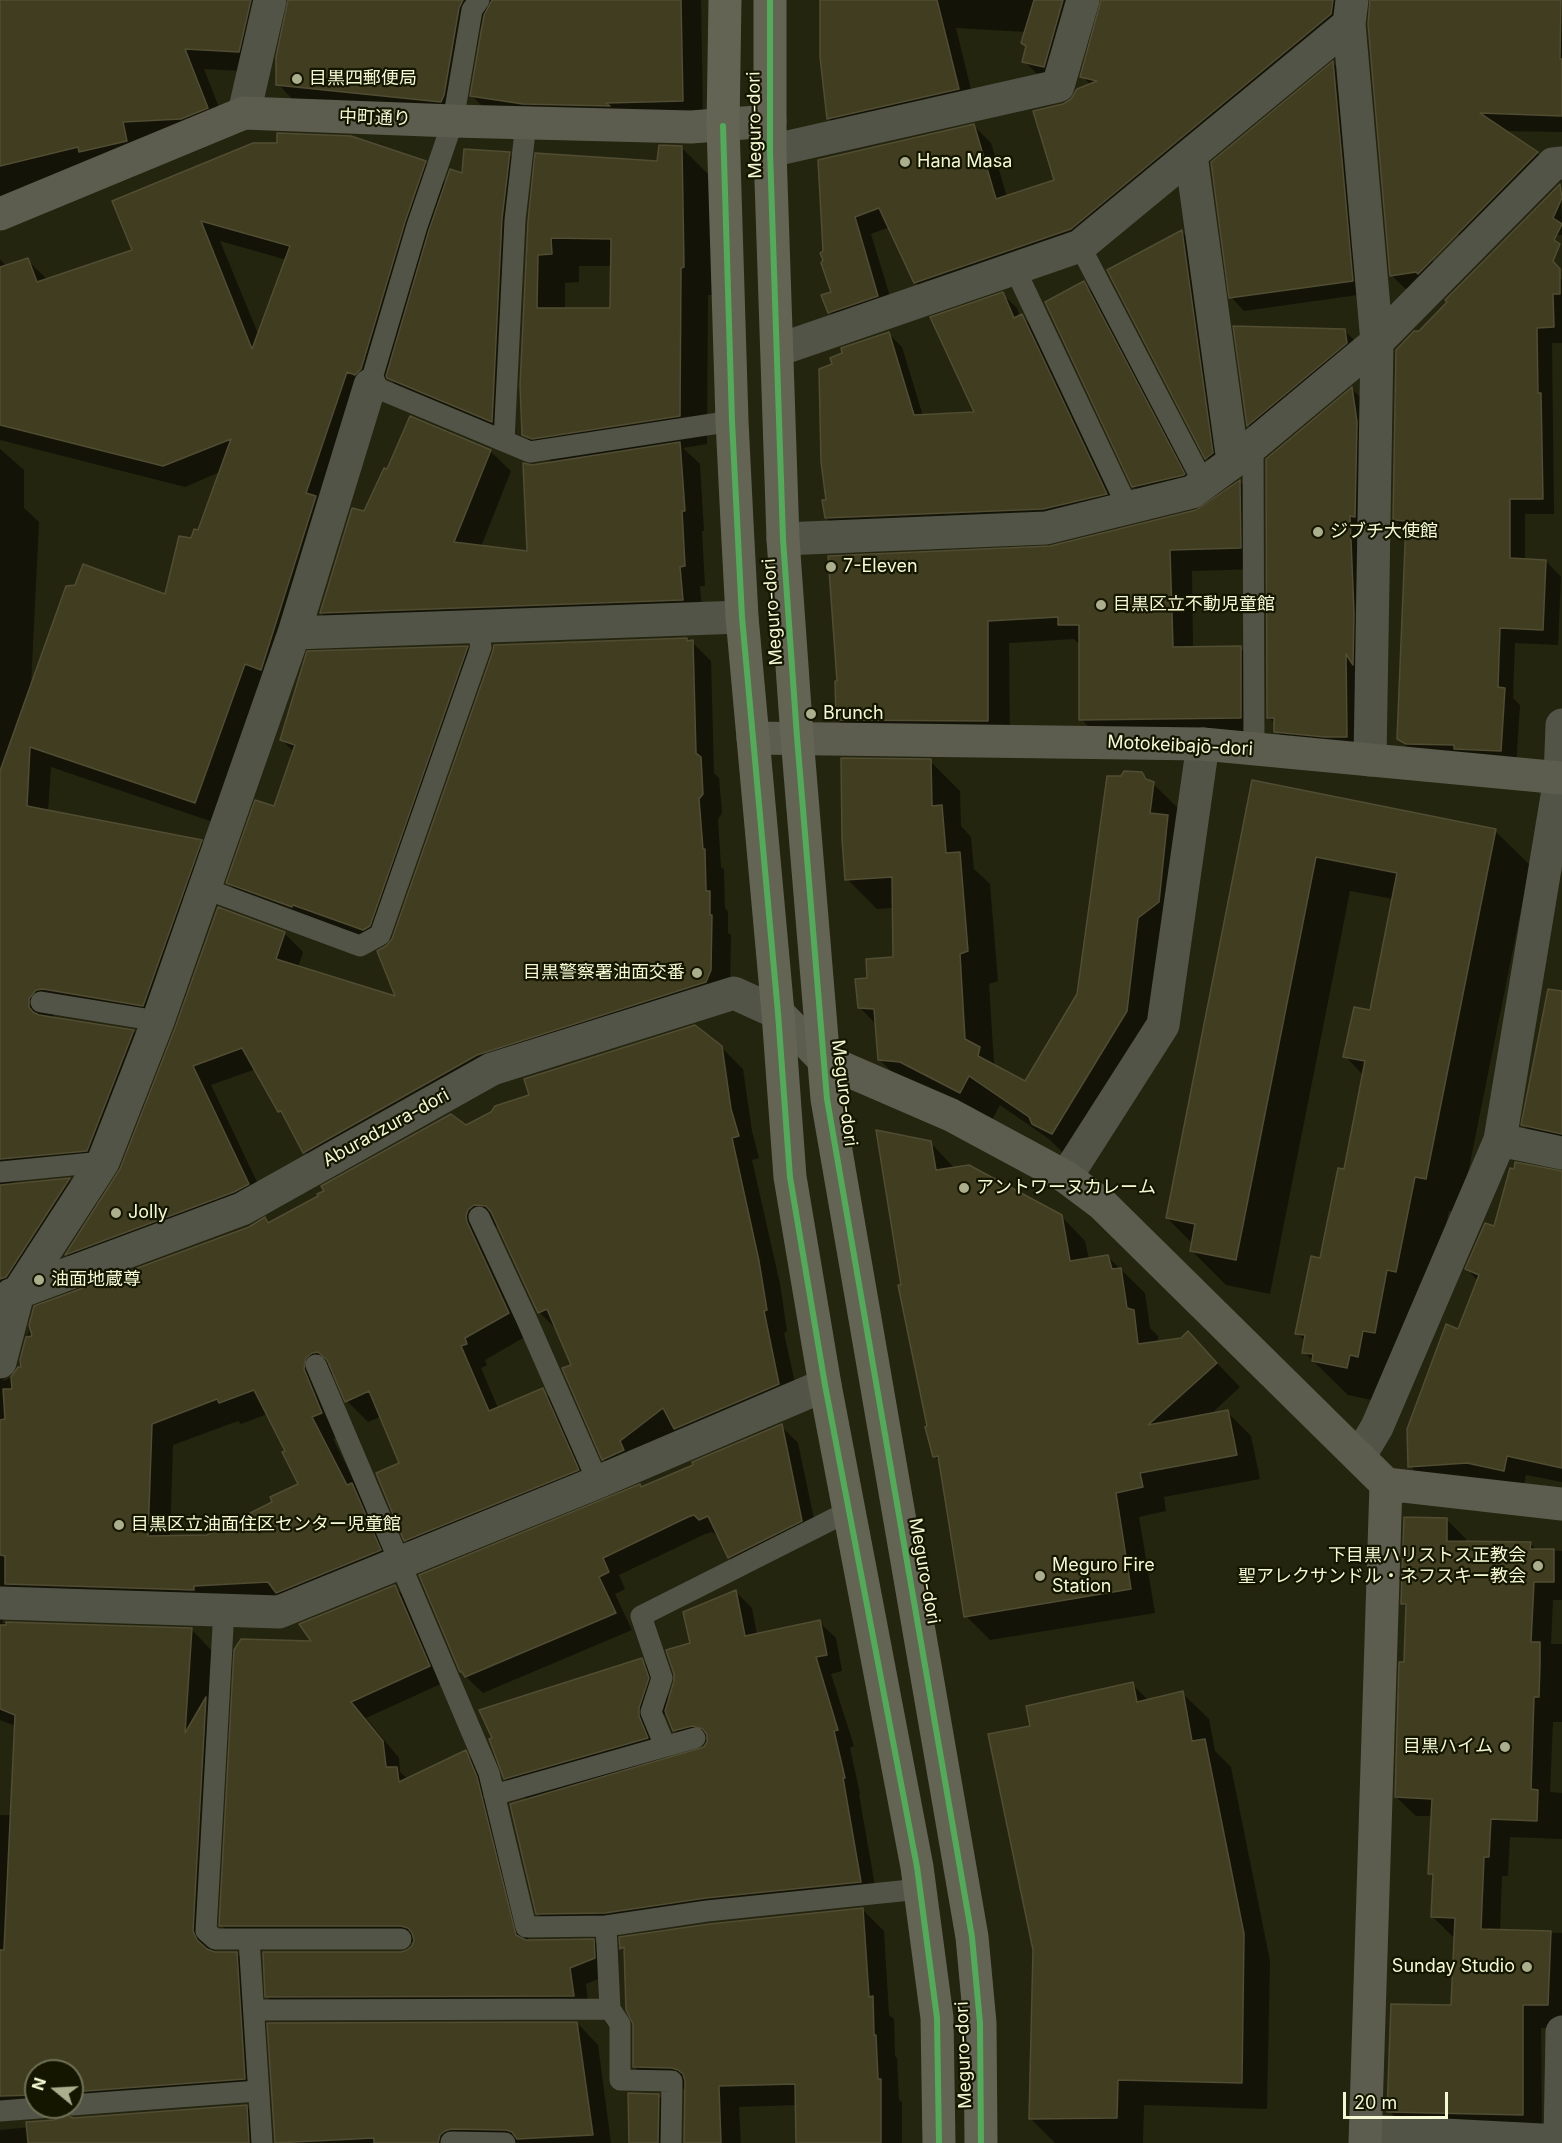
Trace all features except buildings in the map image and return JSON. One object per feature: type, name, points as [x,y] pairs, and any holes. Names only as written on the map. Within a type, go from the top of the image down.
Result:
[{"type":"main road","name":"Meguro-dori","points":[[725,0],[723,126],[732,421],[742,617],[778,1013],[790,1177],[825,1384],[920,1889],[937,2018],[939,2143]]},
{"type":"main road","name":"Meguro-dori","points":[[770,0],[770,136],[783,539],[824,1060],[829,1109],[972,1937],[980,2023],[981,2143]]},
{"type":"street","points":[[244,112],[270,0]]},
{"type":"street","points":[[770,136],[1058,86],[1083,0]]},
{"type":"street","points":[[778,350],[1080,246],[1191,155],[1351,12]]},
{"type":"street","points":[[1351,12],[1377,342],[1370,760]]},
{"type":"street","name":"中町通り","points":[[0,214],[244,112],[453,121],[723,126],[770,136]]},
{"type":"street","points":[[1191,155],[1243,454]]},
{"type":"street","points":[[783,539],[1046,528],[1192,492],[1243,454],[1377,342],[1552,164],[1562,163]]},
{"type":"street","points":[[0,1362],[9,1295],[103,1162],[158,1022],[294,633],[370,385]]},
{"type":"street","points":[[294,633],[742,617]]},
{"type":"street","points":[[1359,1457],[1377,1427],[1500,1140],[1561,778],[1562,725]]},
{"type":"street","name":"Motokeibajō-dori","points":[[753,738],[1203,744],[1561,778]]},
{"type":"street","points":[[1066,1177],[1163,1025],[1203,744]]},
{"type":"street","name":"Aburadzura-dori","points":[[9,1295],[242,1209],[492,1069],[734,993],[778,1013]]},
{"type":"street","points":[[778,1013],[824,1060],[951,1115],[1066,1177],[1102,1204],[1386,1484],[1562,1504]]},
{"type":"street","points":[[1500,1140],[1562,1153]]},
{"type":"street","points":[[0,1603],[279,1612],[598,1482],[825,1384]]},
{"type":"street","points":[[1386,1484],[1366,2137],[1561,2142],[1562,2032]]},
{"type":"lane","points":[[479,0],[472,10],[453,121],[417,226],[370,385],[530,452],[732,421]]},
{"type":"lane","points":[[504,441],[515,220],[526,123]]},
{"type":"lane","points":[[1080,246],[1204,484]]},
{"type":"lane","points":[[1015,269],[1128,508]]},
{"type":"lane","points":[[1243,454],[1254,749]]},
{"type":"lane","points":[[206,889],[360,946],[380,935],[481,647],[477,627]]},
{"type":"lane","points":[[41,1002],[158,1022]]},
{"type":"lane","points":[[0,1172],[103,1162]]},
{"type":"lane","points":[[479,1217],[598,1482]]},
{"type":"lane","points":[[316,1365],[489,1773],[526,1927],[606,1926],[707,1911],[920,1889]]},
{"type":"lane","points":[[665,1746],[651,1712],[662,1678],[641,1616],[849,1511]]},
{"type":"lane","points":[[224,1609],[206,1931],[215,1939],[401,1939]]},
{"type":"lane","points":[[494,1795],[695,1738]]},
{"type":"lane","points":[[606,1926],[610,2009],[620,2024],[620,2080],[672,2081],[671,2143]]},
{"type":"lane","points":[[249,1939],[262,2143]]},
{"type":"lane","points":[[254,2010],[610,2009]]},
{"type":"lane","points":[[84,2104],[258,2091]]},
{"type":"lane","points":[[0,2111],[24,2109]]},
{"type":"lane","points":[[451,2142],[505,2143]]},
{"type":"cycle path","points":[[770,0],[770,151],[783,539],[827,1099],[972,1937],[980,2023],[981,2143]]},
{"type":"cycle path","points":[[723,126],[732,421],[742,617],[778,1013],[790,1177],[825,1385],[917,1867],[937,2018],[939,2143]]},
{"type":"place","name":"目黒四郵便局","points":[[297,79]]},
{"type":"place","name":"Hana Masa","points":[[905,162]]},
{"type":"place","name":"ジブチ大使館","points":[[1318,532]]},
{"type":"place","name":"7-Eleven","points":[[831,567]]},
{"type":"place","name":"目黒区立不動児童館","points":[[1101,605]]},
{"type":"place","name":"Brunch","points":[[811,714]]},
{"type":"place","name":"目黒警察署油面交番","points":[[697,973]]},
{"type":"place","name":"アントワーヌカレーム","points":[[964,1188]]},
{"type":"place","name":"Jolly","points":[[116,1213]]},
{"type":"place","name":"油面地蔵尊","points":[[39,1280]]},
{"type":"place","name":"目黒区立油面住区センター児童館","points":[[119,1525]]},
{"type":"place","name":"下目黒ハリストス正教会 聖アレクサンドル・ネフスキー教会","points":[[1538,1566]]},
{"type":"place","name":"Meguro Fire Station","points":[[1040,1576]]},
{"type":"place","name":"目黒ハイム","points":[[1505,1747]]},
{"type":"place","name":"Sunday Studio","points":[[1527,1967]]}]
